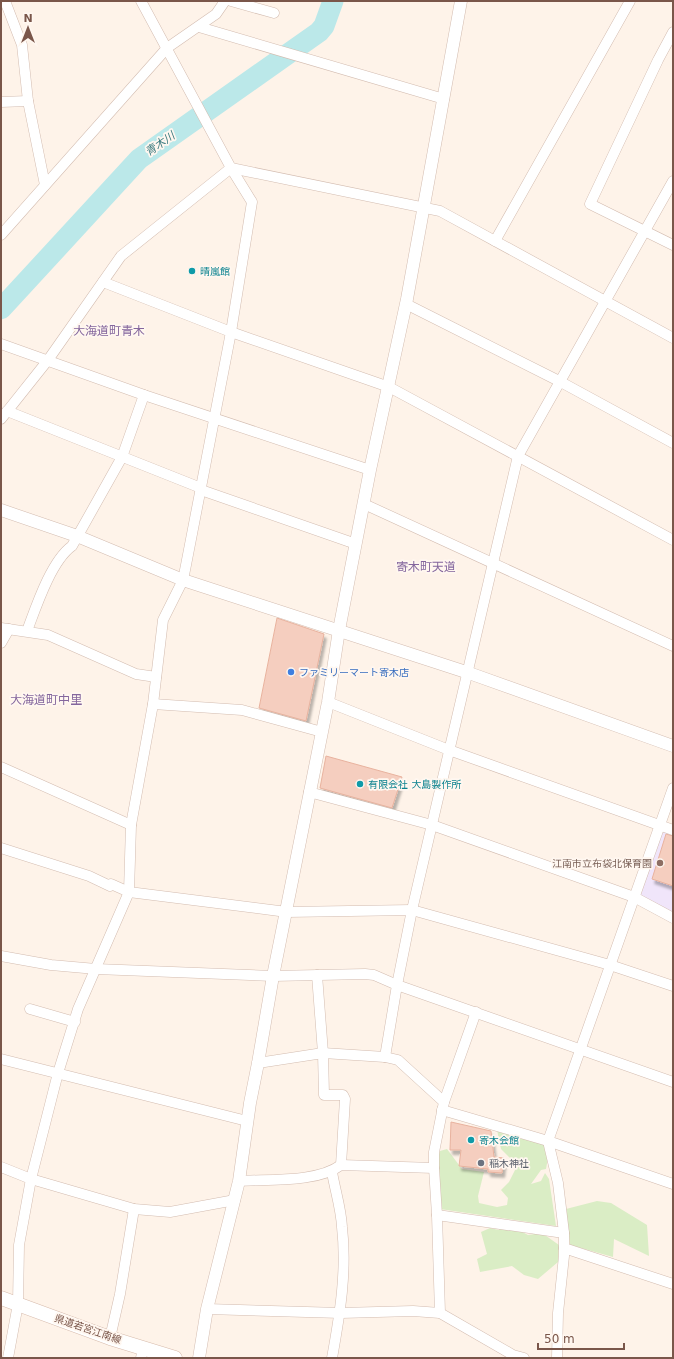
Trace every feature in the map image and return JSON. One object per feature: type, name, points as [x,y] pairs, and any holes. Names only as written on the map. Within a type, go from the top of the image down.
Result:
[{"type":"main road","name":"県道若宮江南線","points":[[1,1298],[110,1338],[142,1353],[175,1358]]},
{"type":"street","points":[[5,1],[22,45],[28,101],[45,185]]},
{"type":"street","points":[[6,1352],[18,1304],[19,1245],[31,1179],[58,1073],[74,1022],[129,892],[131,825],[153,704],[163,620],[183,580],[231,332],[252,202],[231,168],[168,48],[141,1]]},
{"type":"street","points":[[1,235],[168,48],[216,14],[224,1]]},
{"type":"street","points":[[231,1],[274,13]]},
{"type":"street","points":[[200,1358],[207,1309],[239,1181],[247,1121],[273,976],[328,702],[339,630],[370,470],[406,304],[462,1]]},
{"type":"street","points":[[495,241],[630,1]]},
{"type":"street","points":[[199,27],[444,99]]},
{"type":"street","points":[[673,32],[658,60],[590,204],[646,230],[673,245]]},
{"type":"street","points":[[1,102],[28,101]]},
{"type":"street","points":[[231,168],[440,211],[673,338]]},
{"type":"street","points":[[1,419],[48,360],[121,256],[231,168]]},
{"type":"street","points":[[385,1057],[397,984],[412,910],[449,750],[469,673],[518,456],[673,181]]},
{"type":"street","points":[[103,282],[231,332],[389,386],[673,540]]},
{"type":"street","points":[[406,304],[559,381],[673,443]]},
{"type":"street","points":[[1,344],[370,470]]},
{"type":"street","points":[[27,631],[43,590],[64,552],[72,546],[122,457],[144,394]]},
{"type":"street","points":[[7,411],[201,489],[356,544]]},
{"type":"street","points":[[364,504],[673,646]]},
{"type":"street","points":[[1,510],[77,536],[183,580],[469,673],[673,746]]},
{"type":"street","points":[[1,643],[5,628],[48,635],[136,674],[156,677]]},
{"type":"street","points":[[328,702],[449,750],[673,830]]},
{"type":"street","points":[[153,704],[242,710],[322,732]]},
{"type":"street","points":[[1,767],[131,825]]},
{"type":"street","points":[[557,1358],[558,1313],[564,1233],[558,1183],[548,1141],[579,1049],[673,788]]},
{"type":"street","points":[[309,792],[432,825],[634,897],[673,918]]},
{"type":"street","points":[[1,848],[89,876],[110,886],[112,884],[129,892],[287,912],[412,910],[610,965],[673,986]]},
{"type":"street","points":[[1,956],[51,965],[96,969],[273,976],[374,975],[673,1082]]},
{"type":"street","points":[[317,975],[323,1053],[324,1095],[343,1095],[345,1098],[341,1165]]},
{"type":"street","points":[[30,1008],[74,1022]]},
{"type":"street","points":[[440,1313],[434,1168],[443,1106],[476,1012]]},
{"type":"street","points":[[258,1063],[323,1053],[385,1057],[398,1060],[443,1106],[673,1184]]},
{"type":"street","points":[[1,1059],[247,1121]]},
{"type":"street","points":[[239,1181],[299,1178],[332,1172],[341,1165],[434,1168]]},
{"type":"street","points":[[1,1167],[31,1179],[134,1209],[170,1212],[234,1200]]},
{"type":"street","points":[[332,1172],[342,1226],[344,1267],[341,1313],[332,1358]]},
{"type":"street","points":[[110,1338],[120,1294],[134,1209]]},
{"type":"street","points":[[437,1215],[564,1233]]},
{"type":"street","points":[[564,1248],[673,1284]]},
{"type":"street","points":[[207,1309],[341,1313],[413,1311],[440,1313],[513,1355],[524,1358]]},
{"type":"shaded area","name":"江南市立布袋北保育園","points":[[660,825],[673,829],[673,918],[634,897]]},
{"type":"green space","points":[[497,1130],[544,1142],[548,1158],[546,1169],[541,1170],[531,1184],[541,1181],[545,1173],[549,1179],[556,1226],[440,1209],[436,1164],[440,1151],[447,1149],[462,1169],[484,1172],[478,1196],[479,1203],[497,1207],[507,1205],[508,1198],[501,1190],[509,1182],[515,1170],[511,1159],[501,1149]]},
{"type":"green space","points":[[597,1201],[611,1203],[647,1225],[649,1256],[614,1239],[613,1257],[570,1245],[566,1209]]},
{"type":"green space","points":[[502,1221],[528,1235],[542,1233],[559,1245],[558,1262],[538,1279],[524,1275],[512,1266],[480,1272],[477,1259],[487,1254],[481,1232],[490,1228],[499,1230]]},
{"type":"building","name":"ファミリーマート寄木店","points":[[277,618],[324,634],[306,721],[259,708]]},
{"type":"building","name":"有限会社 大島製作所","points":[[326,756],[402,777],[392,808],[320,788]]},
{"type":"building","points":[[666,834],[673,836],[673,886],[652,879]]},
{"type":"building","points":[[451,1122],[491,1131],[494,1157],[504,1158],[502,1173],[488,1172],[488,1169],[459,1166],[461,1150],[450,1150]]},
{"type":"waterway","name":"青木川","points":[[1,309],[139,159],[319,32],[324,26],[333,1]]},
{"type":"place","name":"晴嵐館","points":[[192,271]]},
{"type":"place","name":"ファミリーマート寄木店","points":[[291,672]]},
{"type":"place","name":"有限会社 大島製作所","points":[[360,784]]},
{"type":"place","name":"江南市立布袋北保育園","points":[[660,863]]},
{"type":"place","name":"寄木会館","points":[[471,1140]]},
{"type":"place","name":"稲木神社","points":[[481,1163]]},
{"type":"district","name":"大海道町青木","points":[[109,331]]},
{"type":"district","name":"寄木町天道","points":[[426,567]]},
{"type":"district","name":"大海道町中里","points":[[46,700]]}]
